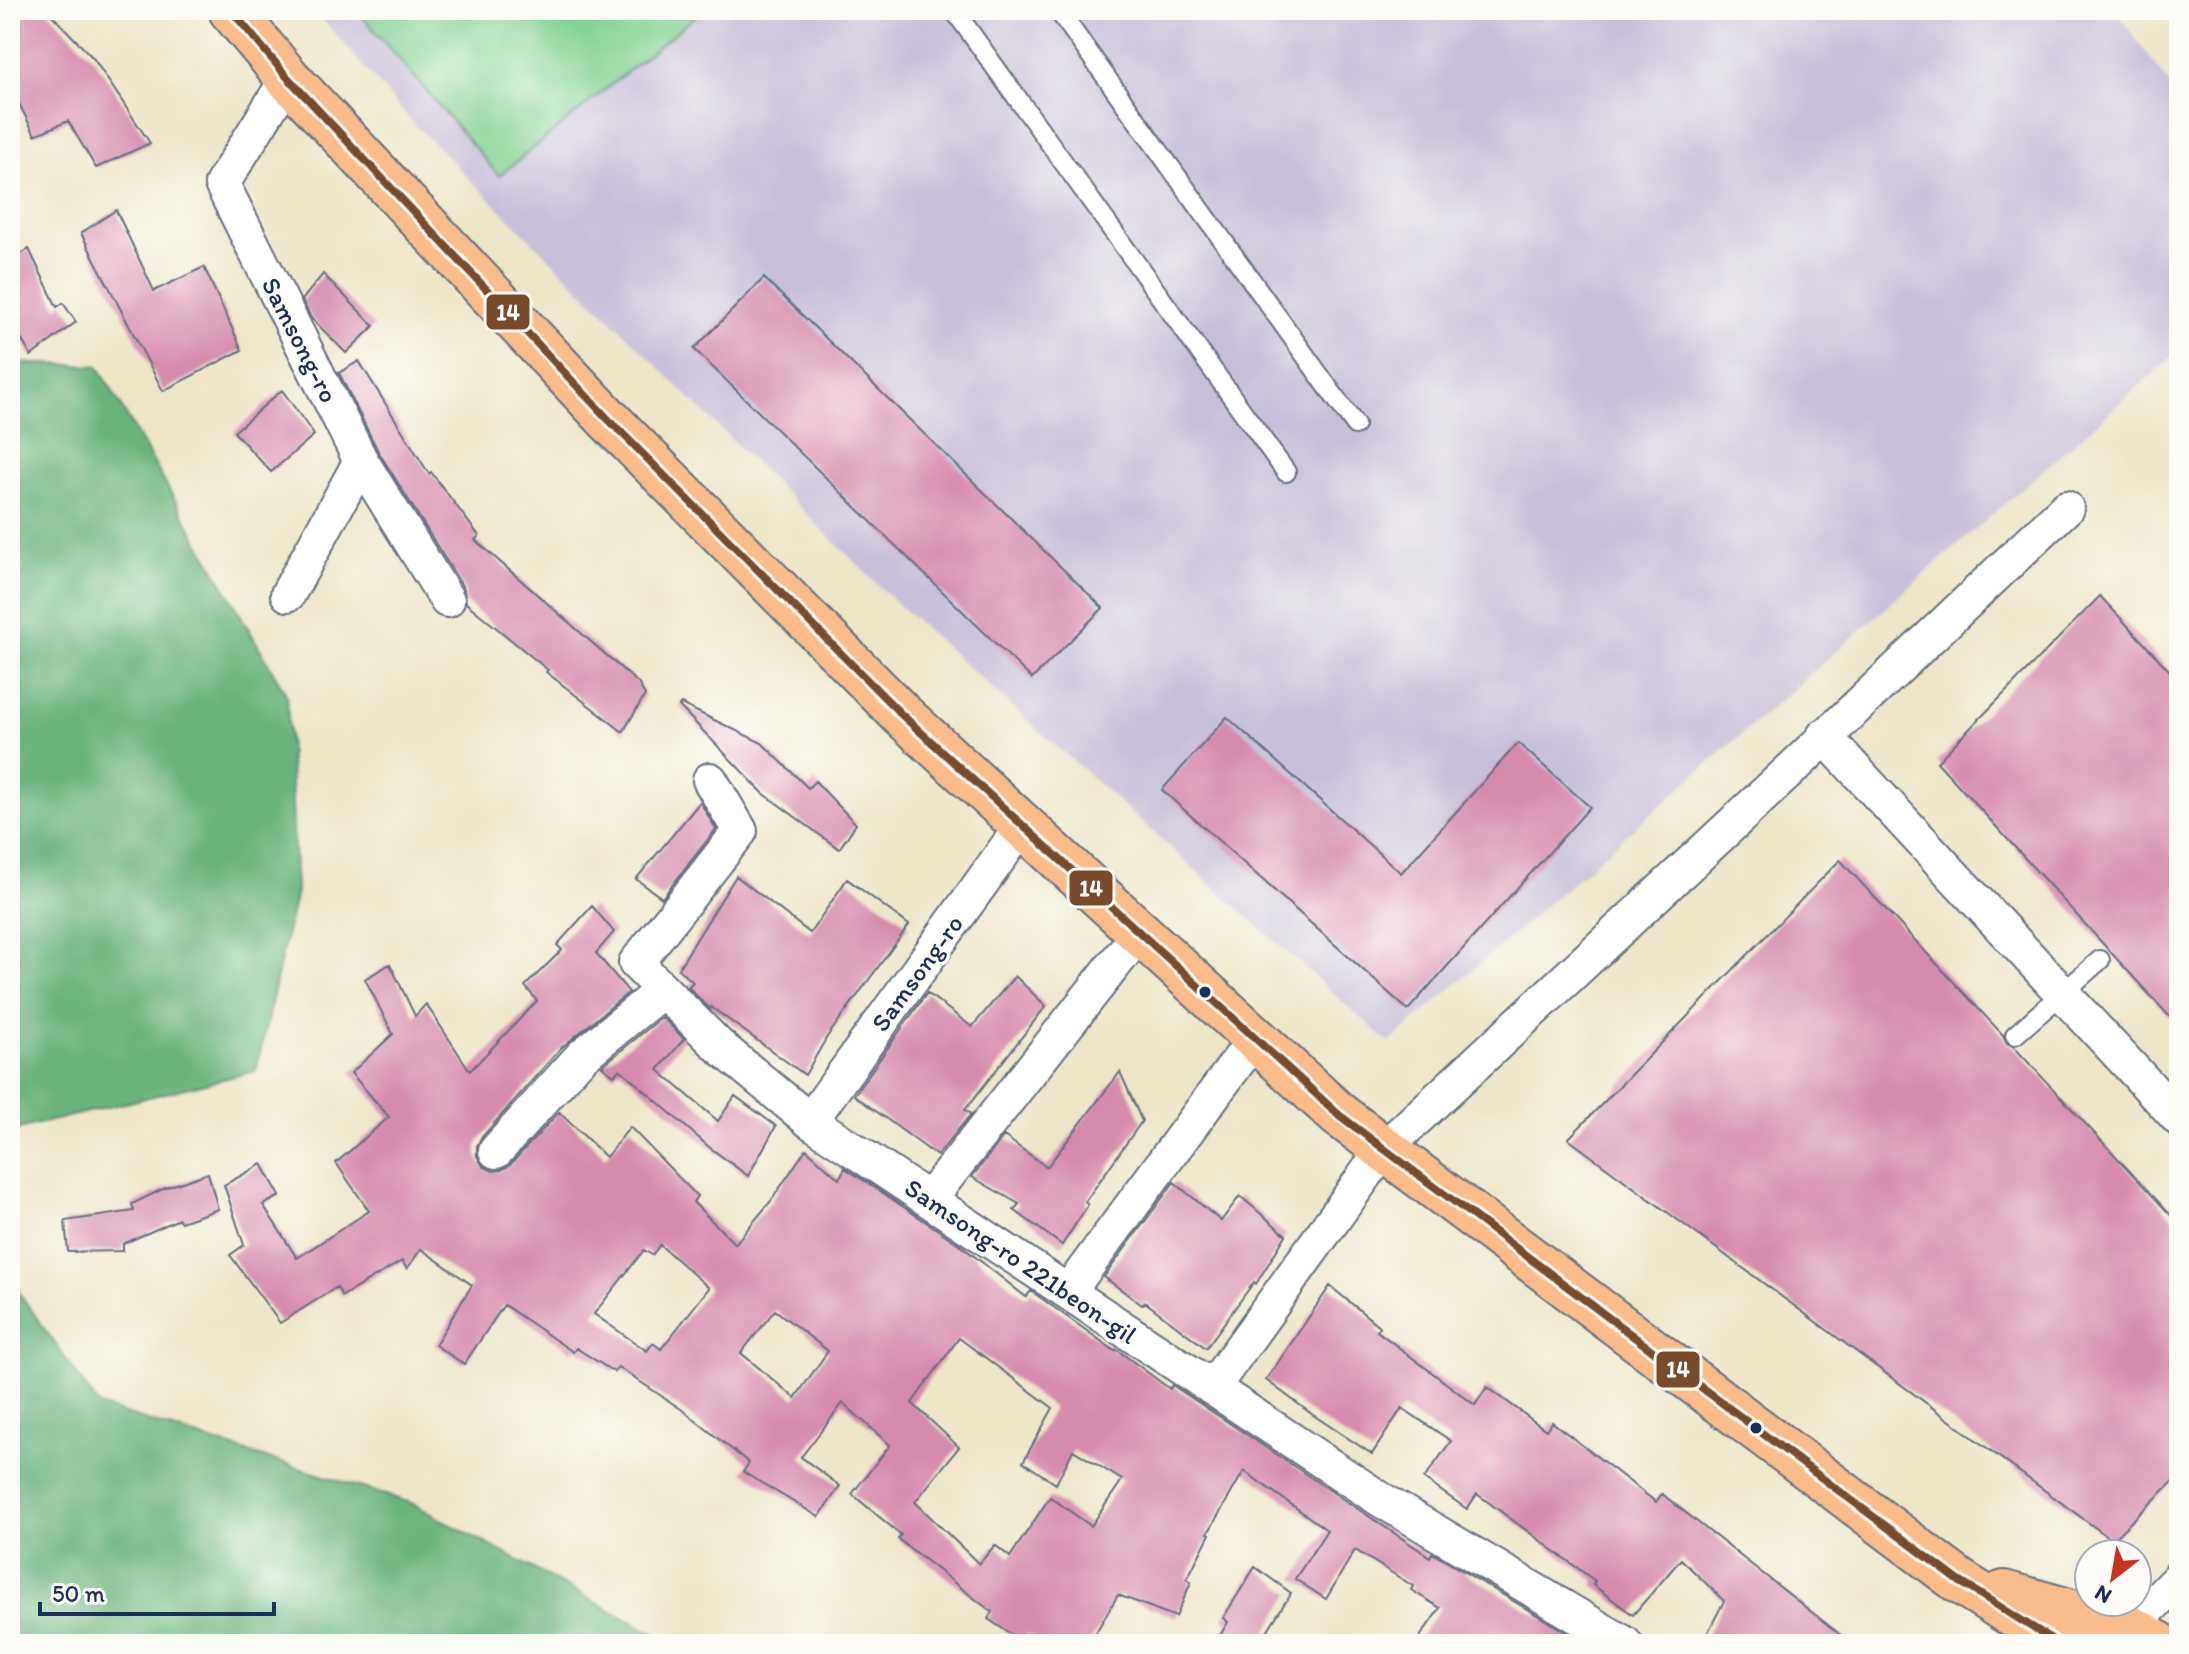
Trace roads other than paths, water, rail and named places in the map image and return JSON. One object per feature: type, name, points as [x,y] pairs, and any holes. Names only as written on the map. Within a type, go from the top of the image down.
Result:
[{"type":"main road","points":[[231,10],[288,78],[629,440],[901,714],[1339,1115],[1959,1581],[2059,1644]]},
{"type":"main road","points":[[1959,1581],[2145,1636]]},
{"type":"main road","points":[[1959,1581],[2009,1644]]},
{"type":"street","name":"Samsong-ro","points":[[288,78],[222,184],[361,461],[447,600]]},
{"type":"street","points":[[288,594],[361,461]]},
{"type":"street","points":[[1212,1388],[1384,1149],[2066,508]]},
{"type":"street","points":[[1824,736],[2179,1119]]},
{"type":"street","name":"Samsong-ro 221beon-gil","points":[[710,780],[740,831],[636,963],[718,1045],[810,1121],[1380,1499],[1625,1644]]},
{"type":"street","name":"Samsong-ro","points":[[810,1121],[1023,825]]},
{"type":"street","points":[[929,1199],[1140,932]]},
{"type":"street","points":[[496,1151],[582,1056],[663,990]]},
{"type":"street","points":[[1068,1292],[1256,1037]]},
{"type":"street","points":[[2145,1636],[2179,1578]]},
{"type":"lane","points":[[954,10],[1286,472]]},
{"type":"lane","points":[[1058,10],[1355,425]]},
{"type":"lane","points":[[2015,1035],[2100,960]]}]
